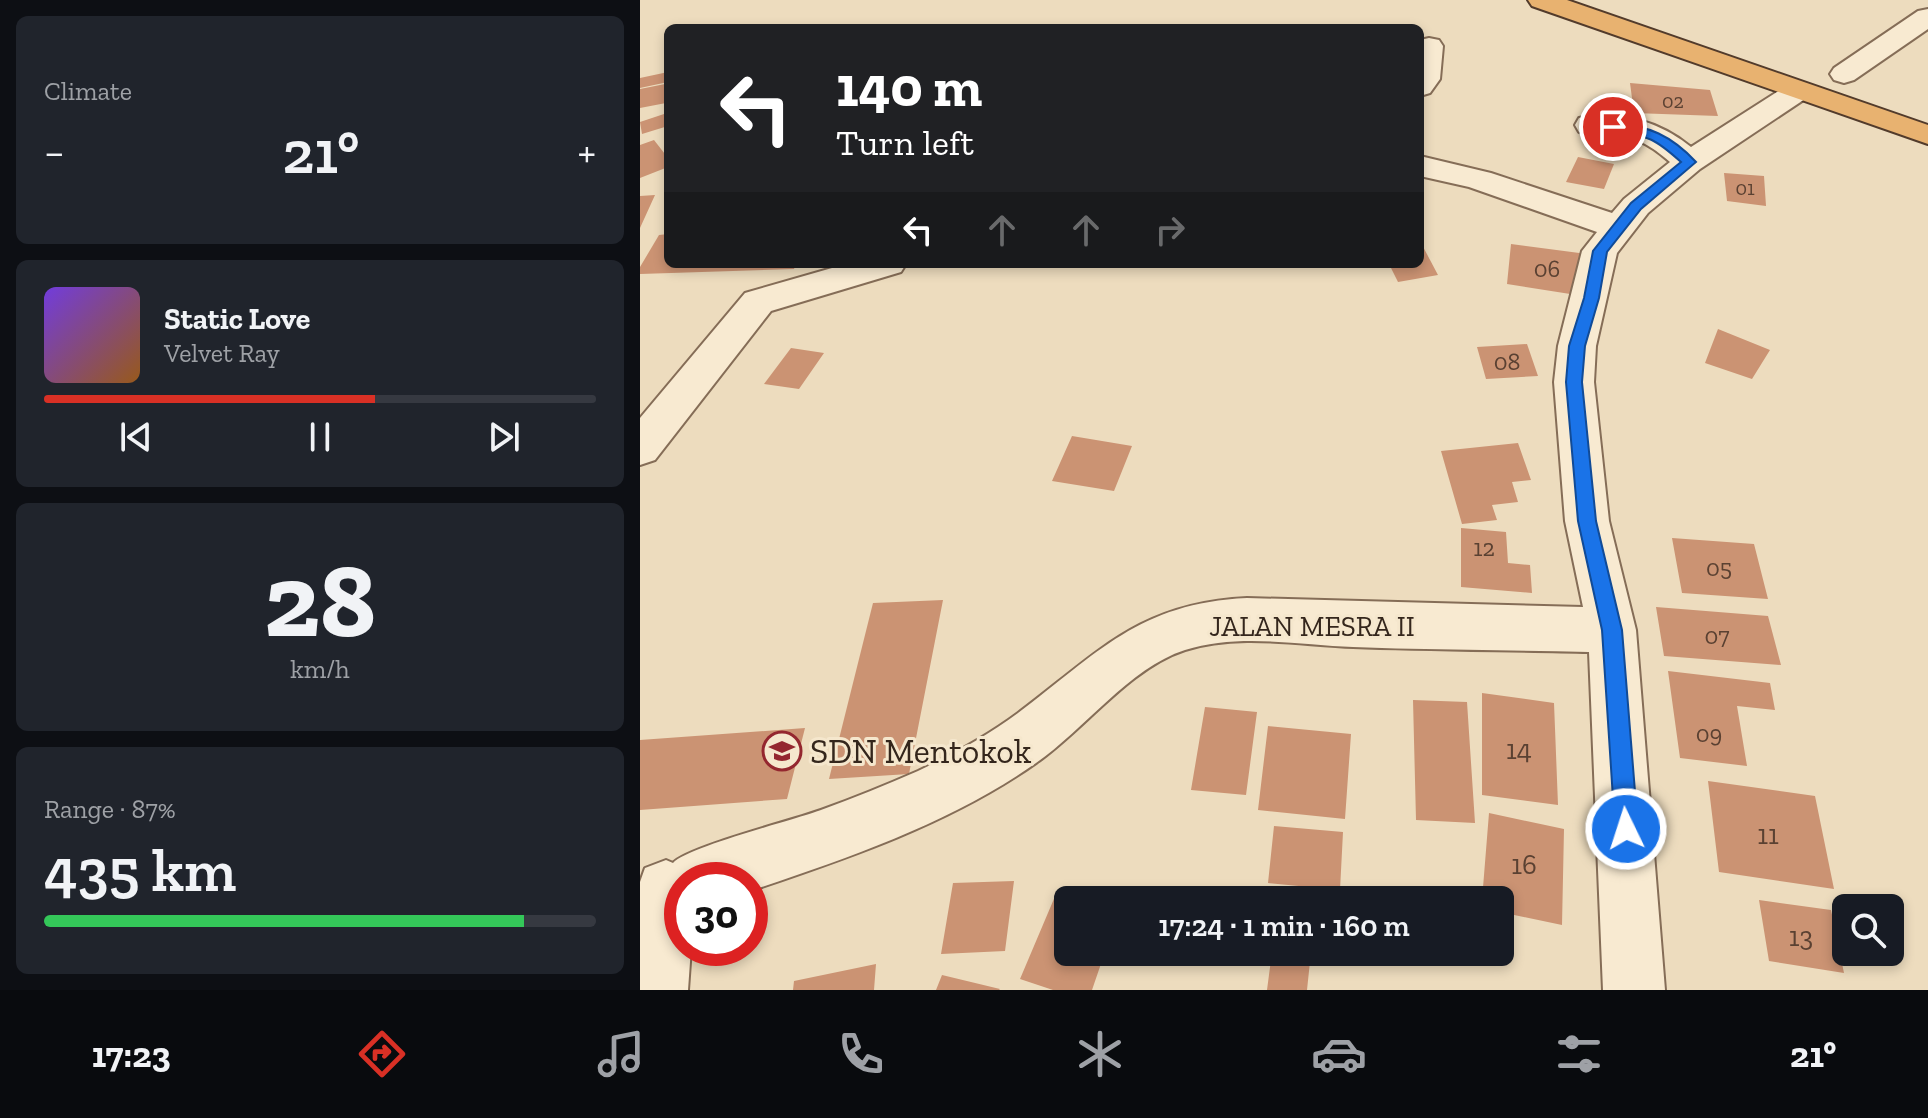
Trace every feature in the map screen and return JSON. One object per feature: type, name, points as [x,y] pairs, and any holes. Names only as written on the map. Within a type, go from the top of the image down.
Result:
[{"type":"highway","points":[[1541,0],[1790,97],[1928,135]]},
{"type":"highway","points":[[1621,0],[1665,15]]},
{"type":"highway","points":[[1814,64],[1872,84]]},
{"type":"street","points":[[1844,74],[1928,17]]},
{"type":"street","points":[[1424,81],[1429,46]]},
{"type":"street","points":[[1634,990],[1612,630],[1587,521],[1574,382],[1577,346],[1600,251],[1618,227],[1636,206],[1689,162],[1790,97]]},
{"type":"street","points":[[1590,125],[1637,128],[1660,137],[1689,162]]},
{"type":"street","points":[[1434,169],[1618,227]]},
{"type":"street","points":[[640,448],[758,302],[874,268]]},
{"type":"street","name":"JALAN MESRA II","points":[[751,862],[849,830],[949,783],[1018,744],[1100,677],[1138,651],[1170,632],[1188,627],[1214,621],[1279,620],[1612,630]]},
{"type":"street","points":[[657,990],[664,939]]},
{"type":"building","points":[[664,73],[664,83],[640,88],[640,78]]},
{"type":"building","points":[[1630,83],[1710,90],[1718,116],[1634,113]]},
{"type":"building","points":[[664,84],[664,103],[640,108],[640,89]]},
{"type":"building","points":[[664,114],[664,127],[642,134],[640,122]]},
{"type":"building","points":[[654,140],[664,153],[664,169],[640,178],[640,145]]},
{"type":"building","points":[[1578,157],[1614,164],[1604,189],[1566,182]]},
{"type":"building","points":[[1724,173],[1764,176],[1766,206],[1727,201]]},
{"type":"building","points":[[655,195],[640,228],[640,196]]},
{"type":"building","points":[[664,234],[664,268],[794,268],[640,274],[640,267],[659,235]]},
{"type":"building","points":[[1511,244],[1587,254],[1583,296],[1507,284]]},
{"type":"building","points":[[1424,249],[1438,275],[1398,282],[1391,268],[1424,268]]},
{"type":"building","points":[[1718,329],[1770,350],[1752,379],[1705,363]]},
{"type":"building","points":[[1527,344],[1538,376],[1486,379],[1477,347]]},
{"type":"building","points":[[791,348],[824,353],[799,389],[764,384]]},
{"type":"building","points":[[1072,436],[1132,446],[1114,491],[1052,481]]},
{"type":"building","points":[[1518,443],[1531,480],[1512,482],[1518,502],[1492,505],[1497,520],[1462,524],[1441,451]]},
{"type":"building","points":[[1461,528],[1506,532],[1508,563],[1530,565],[1532,593],[1461,587]]},
{"type":"building","points":[[1672,538],[1754,544],[1768,599],[1682,593]]},
{"type":"building","points":[[943,600],[909,774],[829,779],[873,603]]},
{"type":"building","points":[[1656,607],[1768,616],[1781,665],[1664,656]]},
{"type":"building","points":[[1668,671],[1770,683],[1775,710],[1737,706],[1747,766],[1680,758]]},
{"type":"building","points":[[1482,693],[1554,703],[1558,805],[1482,795]]},
{"type":"building","points":[[1413,700],[1467,702],[1475,823],[1416,820]]},
{"type":"building","points":[[1205,707],[1257,712],[1246,795],[1191,790]]},
{"type":"building","points":[[1268,726],[1351,734],[1345,819],[1258,810]]},
{"type":"building","points":[[805,728],[787,799],[640,810],[640,740]]},
{"type":"building","points":[[1708,781],[1815,796],[1834,889],[1719,872]]},
{"type":"building","points":[[1489,813],[1564,829],[1562,925],[1514,915],[1514,886],[1483,886]]},
{"type":"building","points":[[1274,826],[1343,832],[1340,886],[1268,883]]},
{"type":"building","points":[[1014,881],[1005,951],[941,954],[953,883]]},
{"type":"building","points":[[1054,899],[1054,966],[1100,966],[1092,990],[1053,990],[1020,979]]},
{"type":"building","points":[[1759,900],[1831,910],[1832,966],[1843,966],[1844,973],[1769,961]]},
{"type":"building","points":[[876,964],[874,990],[793,990],[794,981]]},
{"type":"building","points":[[1270,966],[1310,966],[1307,990],[1267,990]]},
{"type":"building","points":[[942,975],[1000,989],[936,990]]},
{"type":"place","name":"SDN Mentokok","points":[[782,751]]},
{"type":"route","points":[[1613,127],[1637,128],[1660,137],[1689,162],[1636,206],[1600,251],[1577,346],[1574,382],[1587,521],[1612,630],[1626,829]]}]
